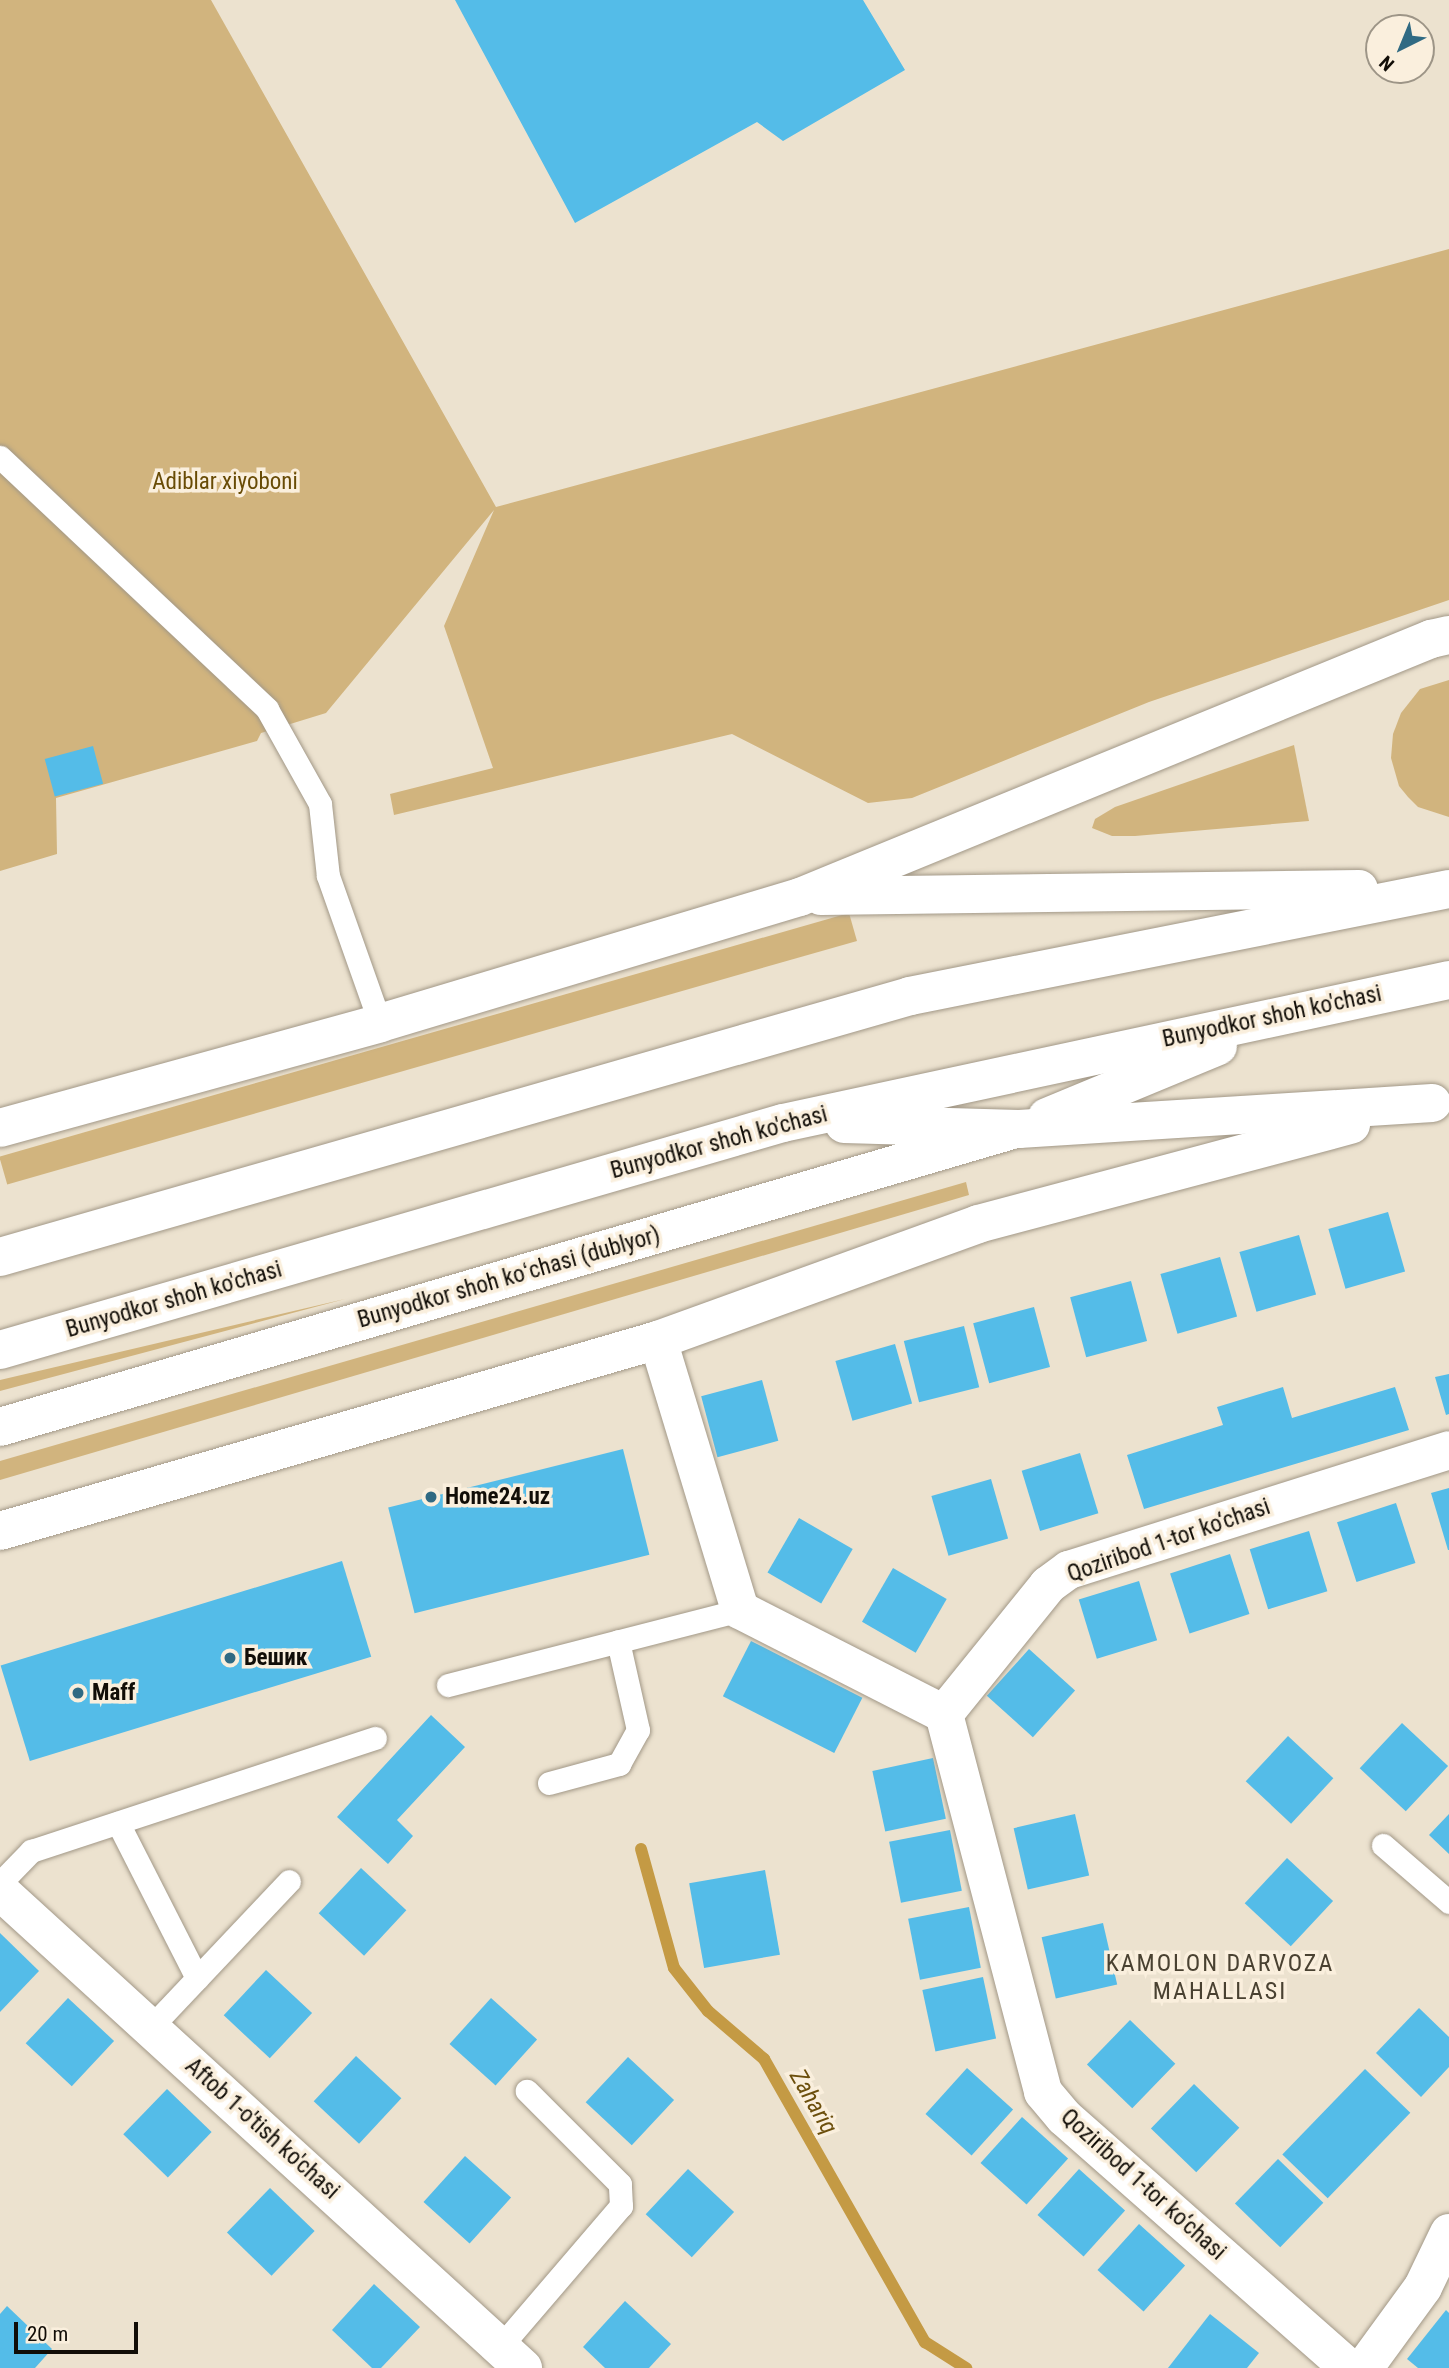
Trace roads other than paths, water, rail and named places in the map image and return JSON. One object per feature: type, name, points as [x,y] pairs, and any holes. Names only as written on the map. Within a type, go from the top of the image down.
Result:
[{"type":"main road","points":[[0,1128],[380,1023],[800,897],[1431,639],[1449,635]]},
{"type":"main road","points":[[800,897],[1449,888]]},
{"type":"main road","points":[[0,1256],[910,996],[1449,888]]},
{"type":"main road","name":"Bunyodkor shoh ko'chasi","points":[[0,1350],[783,1123],[1449,980]]},
{"type":"main road","points":[[1019,1129],[1310,1008]]},
{"type":"main road","points":[[783,1123],[1019,1129],[1441,1101]]},
{"type":"main road","points":[[0,1531],[658,1340],[978,1224],[1441,1101]]},
{"type":"main road","name":"Bunyodkor shoh koʻchasi (dublyor)","points":[[0,1427],[1019,1129]]},
{"type":"main road","points":[[658,1340],[740,1610],[944,1714]]},
{"type":"main road","name":"Qoziribod 1-tor ko‘chasi","points":[[1349,2368],[1064,2117],[1043,2092],[944,1714],[1048,1585],[1069,1570],[1449,1450]]},
{"type":"main road","name":"Aftob 1-o'tish ko'chasi","points":[[0,1891],[512,2357]]},
{"type":"main road","points":[[1364,2368],[1423,2287],[1449,2233]]},
{"type":"lane","points":[[0,457],[267,709],[320,804],[328,876],[380,1023]]},
{"type":"lane","points":[[448,1685],[740,1610]]},
{"type":"lane","points":[[549,1783],[619,1763],[638,1730],[618,1641]]},
{"type":"lane","points":[[0,1883],[31,1851],[375,1738]]},
{"type":"lane","points":[[117,1823],[197,1978]]},
{"type":"lane","points":[[1383,1845],[1449,1902]]},
{"type":"lane","points":[[150,2028],[289,1881]]},
{"type":"lane","points":[[512,2357],[621,2206],[620,2184],[527,2091]]},
{"type":"waterway","name":"Zahariq","points":[[641,1849],[674,1968],[708,2011],[764,2059],[925,2342],[966,2368]]},
{"type":"place","name":"Home24.uz","points":[[431,1497]]},
{"type":"place","name":"Бешик","points":[[230,1658]]},
{"type":"place","name":"Maff","points":[[78,1693]]},
{"type":"district","name":"KAMOLON DARVOZA MAHALLASI","points":[[1220,1978]]},
{"type":"park label","name":"Adiblar xiyoboni","points":[[225,482]]}]
